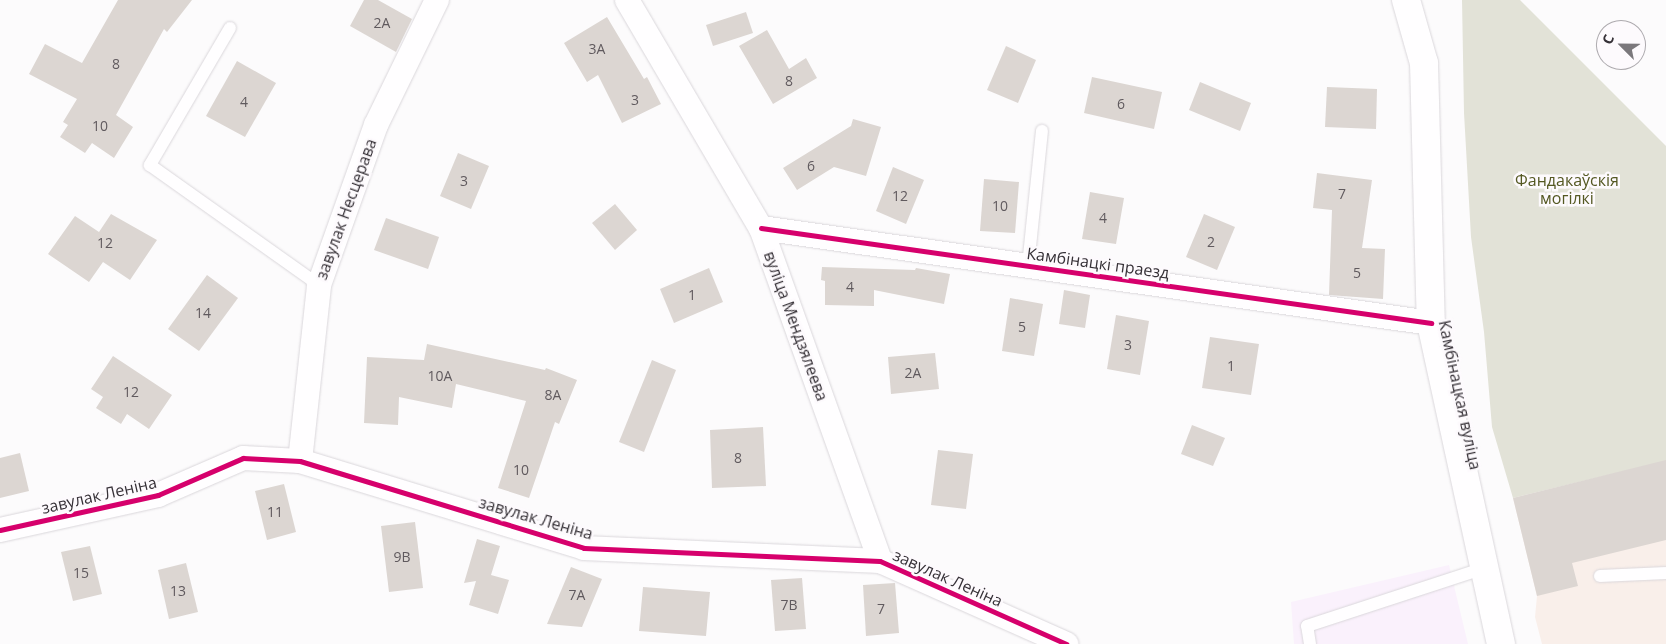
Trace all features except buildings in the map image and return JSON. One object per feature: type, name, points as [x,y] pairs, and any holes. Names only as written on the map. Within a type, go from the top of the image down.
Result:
[{"type":"street","name":"завулак Несцерава","points":[[300,461],[319,285],[376,125],[437,0]]},
{"type":"street","name":"вуліца Мендзялеева","points":[[627,0],[762,228],[880,561]]},
{"type":"street","name":"Камбінацкая вуліца","points":[[1406,0],[1424,63],[1431,324],[1501,644]]},
{"type":"street","name":"Камбінацкі праезд","points":[[762,228],[1431,324]]},
{"type":"street","name":"завулак Леніна","points":[[0,530],[158,495],[243,458],[300,461],[584,548],[880,561],[1066,644]]},
{"type":"lane","points":[[230,28],[150,165],[319,285]]},
{"type":"lane","points":[[1028,266],[1042,130]]},
{"type":"lane","points":[[1310,644],[1308,626],[1484,568]]},
{"type":"lane","points":[[1600,576],[1666,573]]},
{"type":"shaded area","points":[[1666,461],[1666,644],[1542,644],[1535,617],[1537,596],[1513,498]]},
{"type":"shaded area","points":[[1449,565],[1468,644],[1294,644],[1291,602]]},
{"type":"green space","name":"Фандакаўскія могілкі","points":[[1462,0],[1520,0],[1666,146],[1666,461],[1513,498],[1492,427],[1484,332],[1471,237],[1464,113]]},
{"type":"cycle path","points":[[761,228],[1431,323]]},
{"type":"cycle path","points":[[0,530],[158,495],[243,458],[300,461],[584,548],[880,561],[1066,644]]}]
